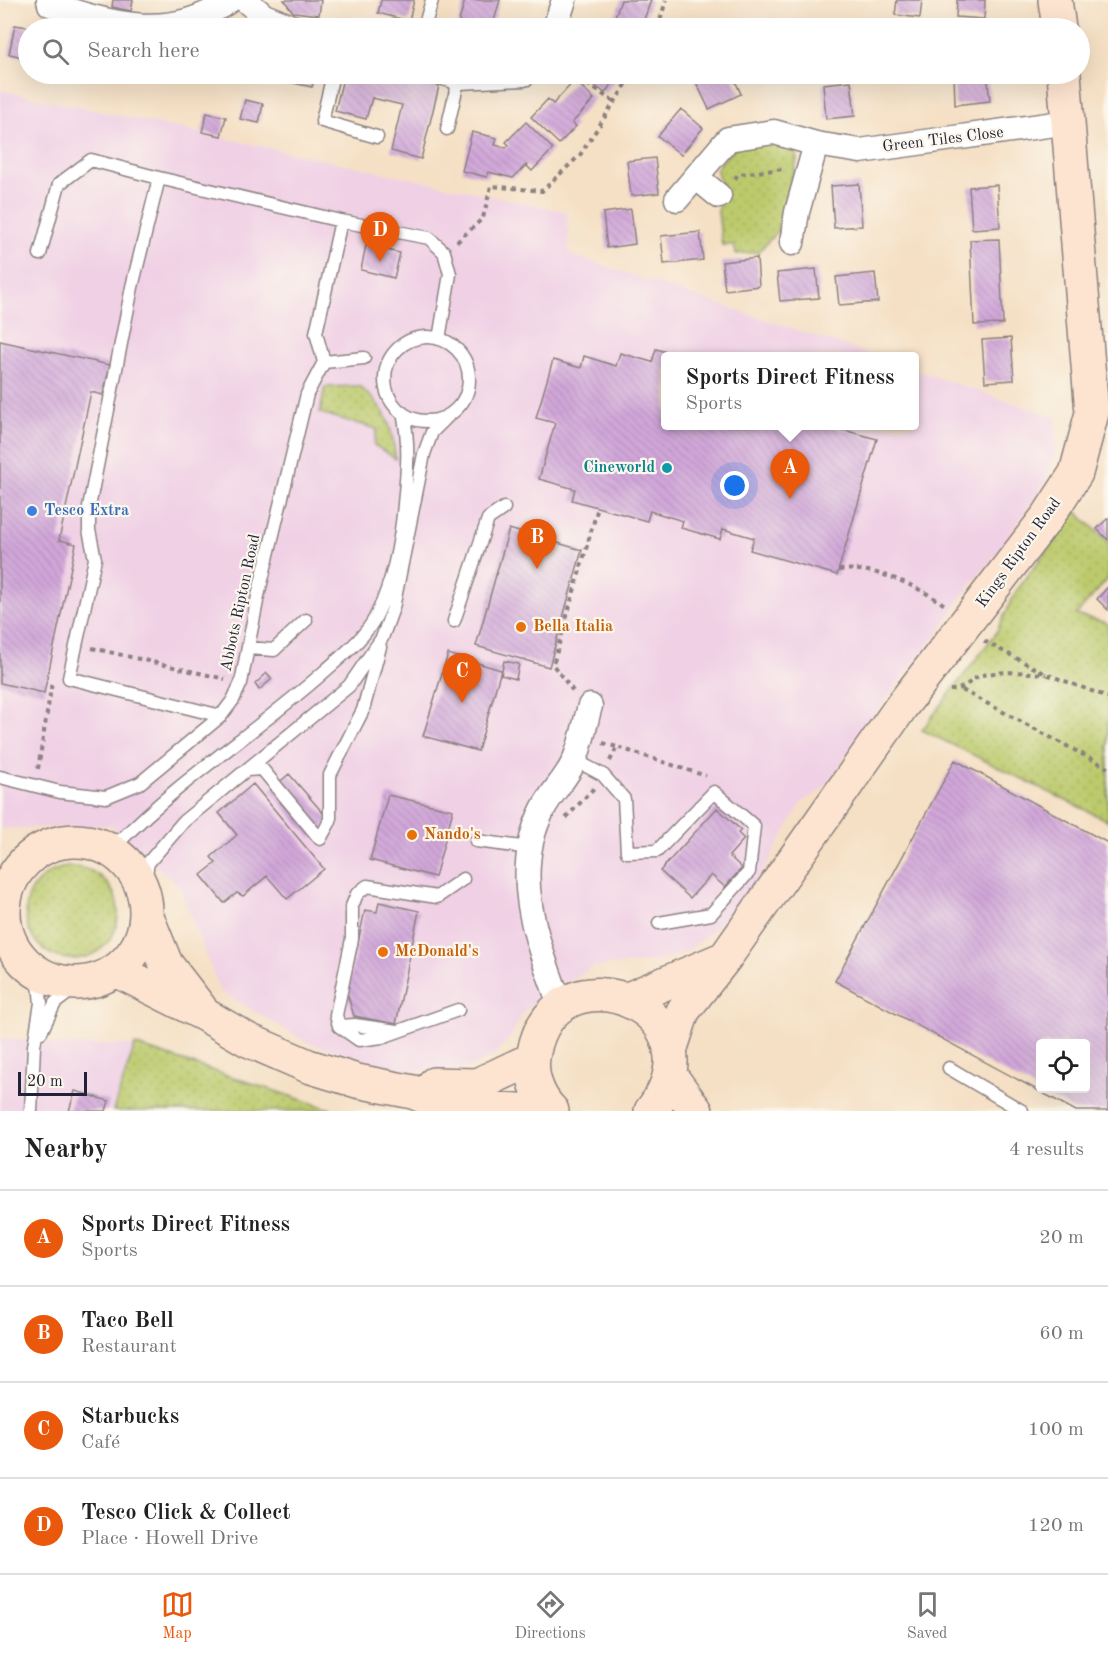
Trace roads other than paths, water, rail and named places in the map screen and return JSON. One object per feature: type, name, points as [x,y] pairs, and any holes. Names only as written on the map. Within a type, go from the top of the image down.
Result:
[{"type":"street","points":[[49,0],[50,4],[99,18]]},
{"type":"street","points":[[196,18],[216,10],[230,0]]},
{"type":"street","points":[[245,0],[269,18]]},
{"type":"street","points":[[558,18],[564,0]]},
{"type":"street","points":[[1055,0],[1058,18]]},
{"type":"street","name":"Kings Ripton Road","points":[[651,1111],[662,1097],[683,1011],[725,958],[901,707],[1048,516],[1076,473],[1100,414],[1065,84]]},
{"type":"street","name":"Green Tiles Close","points":[[677,199],[728,139],[774,132],[816,144],[860,151],[1069,122]]},
{"type":"street","points":[[792,243],[797,212],[816,144]]},
{"type":"street","points":[[696,177],[719,196]]},
{"type":"street","points":[[561,1007],[534,935],[527,893],[530,848],[542,809],[575,759],[583,731],[582,699]]},
{"type":"street","points":[[145,904],[143,934],[136,951],[118,971],[104,978],[80,984],[54,981],[19,961],[8,939],[3,920],[5,884],[22,864],[39,850],[59,842],[81,841],[101,846],[120,856],[134,872],[166,964],[206,1015]]},
{"type":"street","points":[[628,999],[725,958]]},
{"type":"street","points":[[118,971],[206,1015],[248,1040],[308,1066],[357,1081],[413,1092],[444,1104],[533,1111]]},
{"type":"street","points":[[552,1111],[534,1082],[532,1059],[536,1039],[546,1021],[561,1007],[582,997],[606,994],[628,999],[656,1020],[670,1063],[696,1111]]},
{"type":"street","points":[[413,1092],[428,1084],[477,1085],[532,1059]]},
{"type":"lane","points":[[427,18],[432,0]]},
{"type":"lane","points":[[331,84],[322,121],[377,137]]},
{"type":"lane","points":[[447,129],[452,84]]},
{"type":"lane","points":[[40,255],[59,184],[91,160],[341,221],[429,238],[444,252],[450,274],[439,339]]},
{"type":"lane","points":[[159,178],[132,287],[89,507],[89,530],[95,559],[69,678],[221,716]]},
{"type":"lane","points":[[341,221],[316,333],[324,362],[364,358]]},
{"type":"lane","points":[[81,841],[121,840],[148,813],[310,685],[350,648],[377,616],[392,570],[402,525],[409,438],[403,413],[387,391],[385,377],[388,363],[396,350],[407,342],[428,337],[439,339],[451,345],[461,354],[467,367],[469,381],[463,401],[432,432],[424,454],[395,598],[363,710],[330,775],[330,821],[320,839],[262,769],[247,770]]},
{"type":"lane","name":"Abbots Ripton Road","points":[[0,777],[60,792],[106,797],[140,783],[221,716],[242,683],[295,440],[307,394],[324,362]]},
{"type":"lane","points":[[403,413],[425,421],[448,416]]},
{"type":"lane","points":[[454,621],[488,519],[504,508]]},
{"type":"lane","points":[[248,648],[274,650],[306,620]]},
{"type":"lane","points":[[145,904],[148,863],[184,821],[349,686],[382,638]]},
{"type":"lane","points":[[575,759],[603,775],[624,799],[627,852],[657,851],[714,792],[754,826],[749,872],[711,914],[659,923]]},
{"type":"lane","points":[[476,841],[530,848]]},
{"type":"lane","points":[[458,1010],[382,1037],[359,1040],[339,1026],[336,1015],[352,939],[352,906],[357,894],[367,886],[437,897],[463,879]]},
{"type":"lane","points":[[19,961],[41,1003],[34,1046],[31,1111]]},
{"type":"lane","points":[[34,1046],[54,1003],[80,984]]},
{"type":"lane","points":[[950,1068],[1022,1111]]},
{"type":"place","name":"Tesco Click & Collect","points":[[380,262]]},
{"type":"place","name":"Cineworld","points":[[667,468]]},
{"type":"place","name":"Sports Direct Fitness","points":[[790,499]]},
{"type":"place","name":"Tesco Extra","points":[[32,511]]},
{"type":"place","name":"Taco Bell","points":[[537,569]]},
{"type":"place","name":"Bella Italia","points":[[521,627]]},
{"type":"place","name":"Starbucks","points":[[462,703]]},
{"type":"place","name":"Nando's","points":[[412,835]]},
{"type":"place","name":"McDonald's","points":[[383,952]]}]
